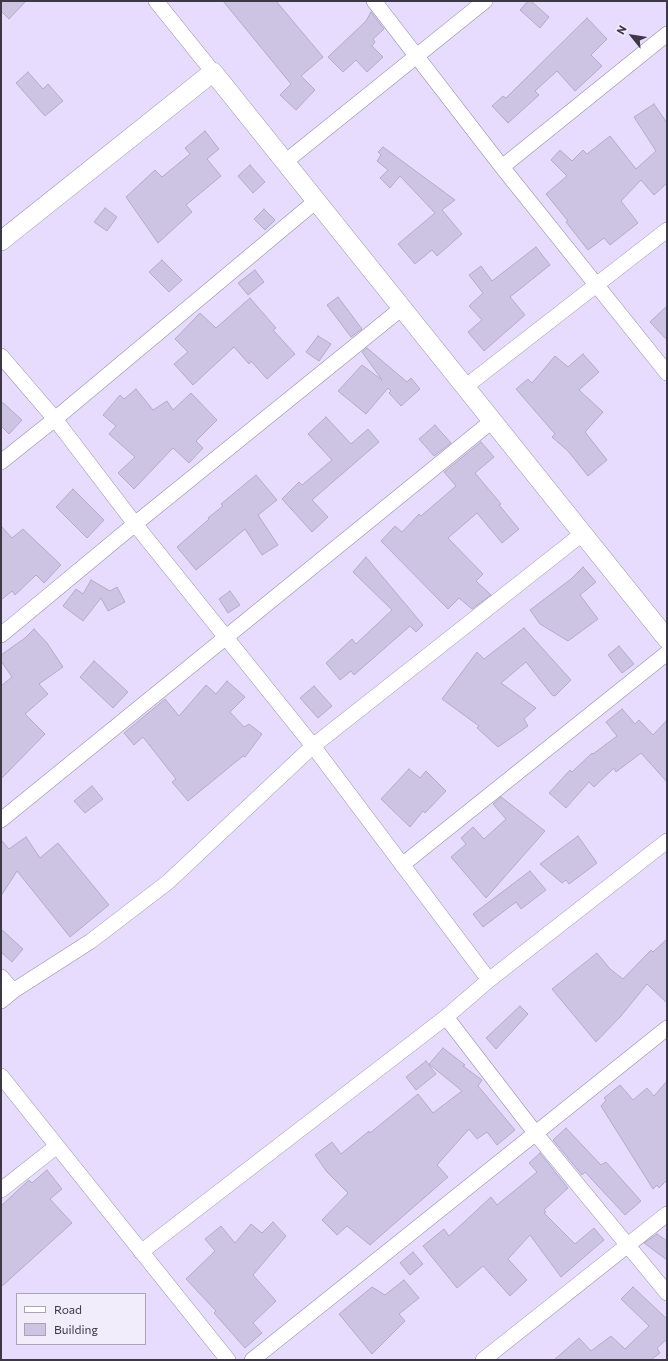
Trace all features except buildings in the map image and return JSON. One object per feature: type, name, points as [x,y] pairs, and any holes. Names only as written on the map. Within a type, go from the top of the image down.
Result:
[{"type":"street","points":[[156,1],[582,534],[664,629]]},
{"type":"street","points":[[374,1],[502,167],[667,373]]},
{"type":"street","points":[[285,162],[485,1]]},
{"type":"street","points":[[502,167],[667,34]]},
{"type":"street","points":[[1,241],[213,72]]},
{"type":"street","points":[[1,462],[55,419],[316,200]]},
{"type":"street","points":[[465,387],[667,230]]},
{"type":"street","points":[[1,635],[135,524],[402,308]]},
{"type":"street","points":[[1,356],[55,419],[135,524],[313,746],[489,980]]},
{"type":"street","points":[[1,820],[225,636],[492,421]]},
{"type":"street","points":[[1,1001],[13,991],[91,942],[168,882],[313,746],[582,534]]},
{"type":"street","points":[[402,865],[667,653]]},
{"type":"street","points":[[141,1252],[446,1017],[489,980],[667,841]]},
{"type":"street","points":[[1,977],[13,991]]},
{"type":"street","points":[[446,1017],[536,1134],[667,1293]]},
{"type":"street","points":[[252,1360],[667,1028]]},
{"type":"street","points":[[1,1076],[228,1360]]},
{"type":"street","points":[[1,1190],[57,1146]]},
{"type":"street","points":[[484,1360],[667,1214]]}]
